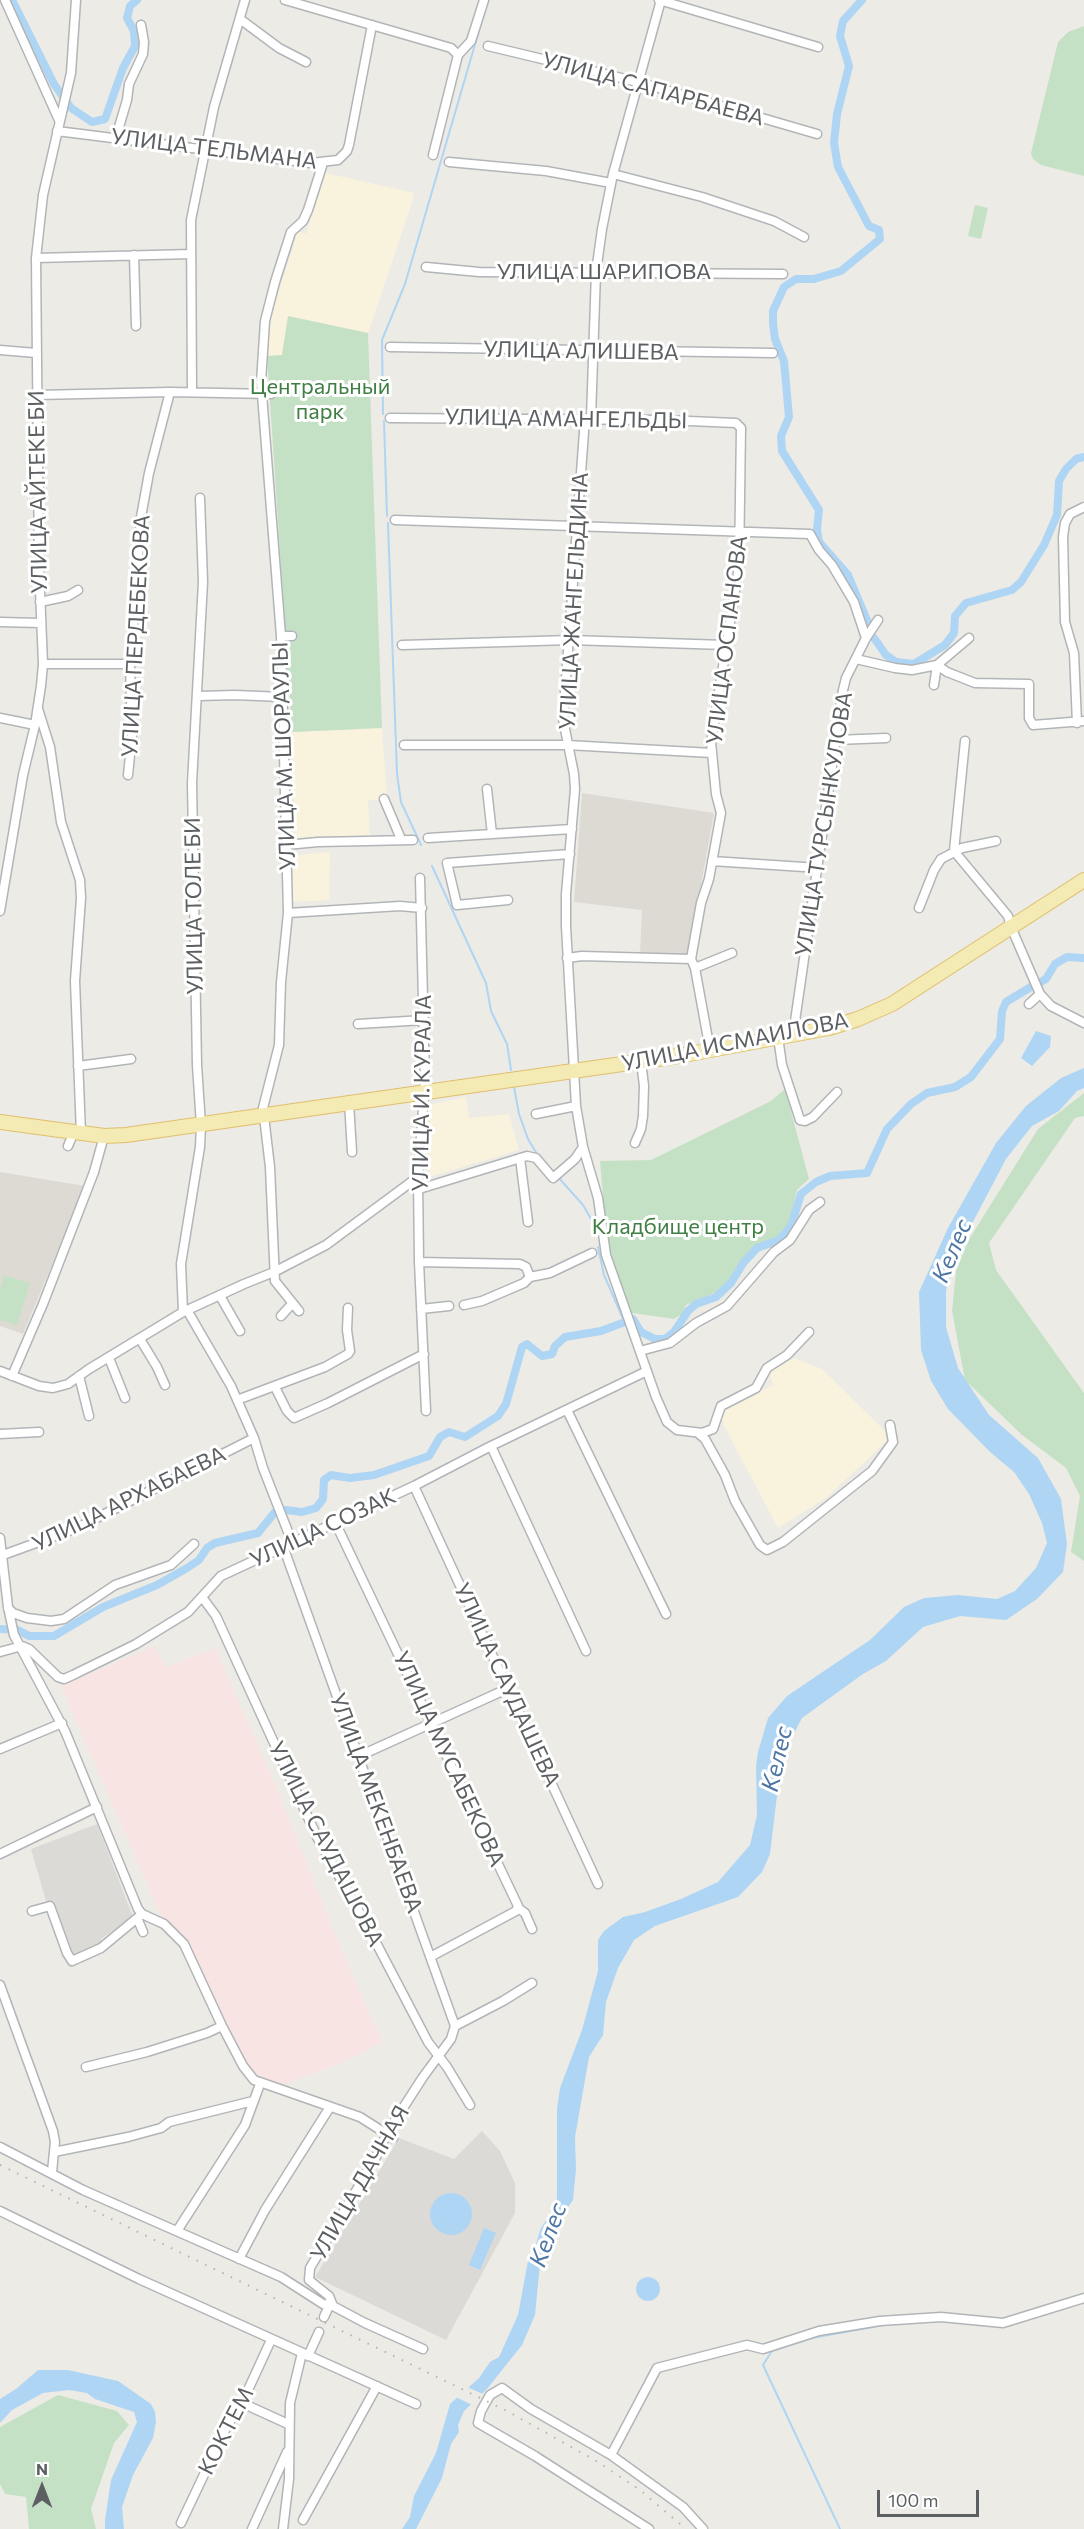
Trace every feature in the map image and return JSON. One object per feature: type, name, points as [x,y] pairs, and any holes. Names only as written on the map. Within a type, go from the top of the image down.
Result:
[{"type":"main road","name":"УЛИЦА ИСМАИЛОВА","points":[[0,1122],[104,1136],[201,1125],[264,1114],[641,1061],[793,1035],[858,1019],[908,1000],[1011,927],[1084,880]]},
{"type":"street","name":"УЛИЦА АЙТЕКЕ БИ","points":[[0,911],[2,882],[35,725],[43,664],[40,602],[36,258],[43,195],[73,58],[76,0]]},
{"type":"street","points":[[192,392],[191,220],[214,107],[245,0]]},
{"type":"street","points":[[285,0],[451,48],[458,55]]},
{"type":"street","points":[[433,155],[458,55],[471,41],[484,0]]},
{"type":"street","points":[[660,0],[818,47]]},
{"type":"street","name":"УЛИЦА ЖАНГЕЛЬДИНА","points":[[660,0],[612,178],[596,272],[594,352],[563,719],[574,774],[566,894],[567,958],[576,1106],[583,1147],[598,1198],[606,1255],[646,1371],[667,1422],[677,1431],[698,1433]]},
{"type":"street","points":[[4,7],[59,121]]},
{"type":"street","points":[[240,19],[279,48],[306,62]]},
{"type":"street","points":[[116,137],[132,73],[143,54],[144,42],[141,25]]},
{"type":"street","name":"УЛИЦА ТЕЛЬМАНА","points":[[57,131],[269,158],[323,163],[338,160],[347,152],[372,25]]},
{"type":"street","name":"УЛИЦА САПАРБАЕВА","points":[[488,46],[638,82],[817,134]]},
{"type":"street","points":[[449,162],[612,178],[702,197],[774,221],[804,237]]},
{"type":"street","name":"УЛИЦА М. ШОРАУЛЫ","points":[[274,1272],[270,1167],[264,1103],[279,1045],[281,982],[288,914],[281,636],[266,394],[265,321],[291,232],[303,221],[323,163]]},
{"type":"street","points":[[36,258],[191,254]]},
{"type":"street","points":[[134,255],[136,326]]},
{"type":"street","name":"УЛИЦА ШАРИПОВА","points":[[426,267],[479,272],[783,274]]},
{"type":"street","name":"УЛИЦА АЛИШЕВА","points":[[390,347],[594,352],[773,353]]},
{"type":"street","points":[[0,350],[36,353]]},
{"type":"street","points":[[37,395],[170,392],[266,394]]},
{"type":"street","name":"УЛИЦА ПЕРДЕБЕКОВА","points":[[128,775],[132,735],[130,664],[144,495],[170,392]]},
{"type":"street","name":"УЛИЦА АМАНГЕЛЬДЫ","points":[[390,418],[588,418],[736,423],[740,425]]},
{"type":"street","name":"УЛИЦА ОСПАНОВА","points":[[710,1050],[691,959],[721,813],[716,794],[712,726],[738,577],[741,532],[742,434],[740,425]]},
{"type":"street","name":"УЛИЦА ТОЛЕ БИ","points":[[200,498],[203,582],[192,783],[197,1065],[201,1125],[200,1147],[181,1264],[181,1300],[185,1311],[217,1360],[237,1400],[254,1438],[263,1468],[292,1542]]},
{"type":"street","points":[[937,665],[947,672],[975,683],[1029,684],[1029,718],[1034,725],[1081,722],[1074,653],[1065,622],[1064,530],[1070,514],[1084,507]]},
{"type":"street","points":[[395,520],[810,534],[819,550],[832,565],[854,603],[866,638]]},
{"type":"street","points":[[40,602],[68,596],[78,590]]},
{"type":"street","name":"УЛИЦА ТУРСЫНКУЛОВА","points":[[793,1035],[843,690],[846,678],[866,638],[878,620]]},
{"type":"street","points":[[0,622],[41,623]]},
{"type":"street","points":[[281,636],[292,636]]},
{"type":"street","points":[[856,659],[905,670],[937,665],[969,638]]},
{"type":"street","points":[[402,645],[571,640],[725,645]]},
{"type":"street","points":[[43,664],[130,664]]},
{"type":"street","points":[[934,685],[937,665]]},
{"type":"street","points":[[198,696],[282,697]]},
{"type":"street","points":[[38,709],[50,747],[60,822],[80,880],[81,907],[75,981],[78,1133],[68,1146]]},
{"type":"street","points":[[0,718],[35,725]]},
{"type":"street","points":[[836,740],[886,738]]},
{"type":"street","points":[[966,741],[954,851],[1008,916],[1040,994],[1051,1006],[1084,1023]]},
{"type":"street","points":[[404,745],[567,745],[712,753]]},
{"type":"street","points":[[487,789],[492,834]]},
{"type":"street","points":[[384,799],[401,839]]},
{"type":"street","points":[[428,838],[572,829]]},
{"type":"street","points":[[286,845],[412,840]]},
{"type":"street","points":[[919,908],[937,864],[954,851],[996,841]]},
{"type":"street","points":[[508,900],[457,905],[447,863],[570,854]]},
{"type":"street","points":[[712,861],[819,868]]},
{"type":"street","name":"УЛИЦА И. КУРАЛА","points":[[420,878],[424,1091],[418,1177],[419,1262],[426,1411]]},
{"type":"street","points":[[288,914],[400,906],[422,908]]},
{"type":"street","points":[[694,968],[732,953]]},
{"type":"street","points":[[567,958],[582,956],[691,959]]},
{"type":"street","points":[[1029,1004],[1040,994]]},
{"type":"street","points":[[358,1024],[424,1020]]},
{"type":"street","points":[[778,1037],[787,1089],[800,1120],[813,1118],[837,1092]]},
{"type":"street","points":[[78,1066],[131,1059]]},
{"type":"street","points":[[635,1143],[643,1116],[644,1086],[641,1061]]},
{"type":"street","points":[[349,1102],[352,1152]]},
{"type":"street","points":[[536,1114],[576,1106]]},
{"type":"street","points":[[12,1376],[43,1305],[94,1172],[104,1136]]},
{"type":"street","points":[[419,1189],[527,1156],[536,1158],[553,1179],[583,1147]]},
{"type":"street","points":[[520,1158],[528,1222]]},
{"type":"street","points":[[0,1371],[47,1388],[63,1386],[185,1311],[274,1272],[326,1245],[418,1177]]},
{"type":"street","points":[[640,1352],[670,1343],[696,1323],[727,1306],[774,1252],[790,1240],[809,1210],[820,1202]]},
{"type":"street","points":[[464,1305],[482,1301],[525,1283],[530,1277],[550,1273],[592,1253]]},
{"type":"street","points":[[419,1262],[520,1264],[526,1267],[530,1277]]},
{"type":"street","points":[[274,1272],[276,1283],[299,1311]]},
{"type":"street","points":[[220,1296],[240,1331]]},
{"type":"street","points":[[281,1316],[292,1304]]},
{"type":"street","points":[[421,1309],[449,1306]]},
{"type":"street","points":[[237,1400],[326,1367],[348,1354],[351,1351],[343,1328],[348,1308]]},
{"type":"street","points":[[698,1433],[713,1429],[721,1406],[756,1388],[767,1368],[787,1354],[809,1332]]},
{"type":"street","points":[[23,1348],[25,1333]]},
{"type":"street","points":[[140,1339],[165,1385]]},
{"type":"street","points":[[274,1387],[287,1411],[294,1418],[424,1354]]},
{"type":"street","points":[[109,1358],[125,1398]]},
{"type":"street","name":"УЛИЦА СОЗАК","points":[[18,1646],[29,1648],[58,1677],[66,1681],[136,1644],[188,1612],[221,1576],[414,1486],[646,1371]]},
{"type":"street","points":[[79,1376],[89,1416]]},
{"type":"street","points":[[567,1410],[666,1614]]},
{"type":"street","points":[[698,1433],[705,1439],[725,1475],[735,1500],[760,1545],[767,1550],[783,1542],[872,1471],[893,1442],[890,1425]]},
{"type":"street","points":[[0,1434],[39,1432]]},
{"type":"street","name":"УЛИЦА АРХАБАЕВА","points":[[3,1555],[17,1552],[77,1528],[254,1438]]},
{"type":"street","points":[[491,1446],[586,1651]]},
{"type":"street","name":"УЛИЦА САУДАШЕВА","points":[[414,1486],[598,1884]]},
{"type":"street","name":"УЛИЦА МУСАБЕКОВА","points":[[335,1522],[518,1908],[525,1913],[532,1929]]},
{"type":"street","points":[[0,1538],[8,1607],[14,1635],[62,1723],[136,1905],[143,1932]]},
{"type":"street","points":[[8,1607],[13,1613],[27,1618],[51,1621],[64,1619],[115,1586],[171,1565],[194,1544]]},
{"type":"street","name":"УЛИЦА МЕКЕНБАЕВА","points":[[284,1546],[357,1756],[432,1956],[455,2026]]},
{"type":"street","name":"УЛИЦА САУДАШОВА","points":[[202,1597],[216,1616],[317,1837],[438,2057],[447,2067],[470,2106]]},
{"type":"street","points":[[0,1652],[18,1646]]},
{"type":"street","points":[[357,1756],[509,1688]]},
{"type":"street","points":[[0,1749],[62,1723]]},
{"type":"street","points":[[0,1854],[97,1807]]},
{"type":"street","points":[[32,1911],[50,1906],[72,1961],[101,1948],[118,1932],[140,1917]]},
{"type":"street","points":[[432,1956],[518,1908]]},
{"type":"street","points":[[140,1917],[164,1924],[184,1944],[222,2026],[250,2076],[260,2084],[360,2117],[390,2135]]},
{"type":"street","points":[[438,2057],[451,2039],[455,2026],[532,1983]]},
{"type":"street","points":[[0,1986],[53,2131],[52,2172]]},
{"type":"street","points":[[86,2067],[147,2052],[199,2036],[222,2026]]},
{"type":"street","name":"УЛИЦА ДАЧНАЯ","points":[[331,2306],[329,2296],[309,2280],[309,2271],[438,2057]]},
{"type":"street","points":[[177,2231],[245,2125],[260,2084]]},
{"type":"street","points":[[54,2152],[128,2137],[161,2128],[170,2122],[253,2101]]},
{"type":"street","points":[[239,2259],[265,2210],[330,2107]]},
{"type":"street","points":[[0,2147],[83,2190],[281,2277],[312,2298],[423,2349]]},
{"type":"street","points":[[0,2211],[271,2340],[416,2404]]},
{"type":"street","points":[[611,2455],[657,2368],[747,2345],[764,2349],[819,2331],[880,2321],[941,2317],[1003,2323],[1084,2298]]},
{"type":"street","points":[[324,2317],[331,2306]]},
{"type":"street","name":"КОКТЕМ","points":[[283,2529],[289,2479],[290,2403],[305,2355],[319,2332]]},
{"type":"street","name":"КОКТЕМ","points":[[181,2523],[271,2340]]},
{"type":"street","points":[[303,2520],[377,2386]]},
{"type":"street","points":[[649,2529],[478,2423],[481,2411],[490,2395],[502,2388],[531,2409],[611,2455],[683,2507],[703,2529]]},
{"type":"street","points":[[242,2403],[288,2424]]},
{"type":"street","name":"КОКТЕМ","points":[[252,2529],[288,2448]]},
{"type":"shaded area","points":[[326,173],[414,193],[410,209],[368,333],[288,316],[282,355],[267,356],[271,316],[298,231],[306,234]]},
{"type":"shaded area","points":[[382,728],[387,800],[368,800],[370,836],[295,843],[292,732]]},
{"type":"shaded area","points":[[582,793],[714,813],[688,956],[640,955],[642,910],[574,902]]},
{"type":"shaded area","points":[[330,852],[329,900],[292,902],[291,856]]},
{"type":"shaded area","points":[[466,1097],[469,1118],[509,1114],[519,1150],[429,1177],[429,1105]]},
{"type":"shaded area","points":[[0,1172],[85,1186],[23,1334],[0,1326]]},
{"type":"shaded area","points":[[794,1358],[822,1369],[884,1430],[887,1441],[826,1498],[778,1528],[723,1424],[721,1409],[774,1385],[768,1373]]},
{"type":"shaded area","points":[[155,1646],[166,1667],[215,1648],[275,1784],[339,1944],[382,2042],[351,2059],[277,2087],[247,2067],[187,1943],[175,1927],[161,1916],[61,1686]]},
{"type":"shaded area","points":[[97,1824],[133,1917],[101,1939],[100,1945],[76,1956],[72,1952],[54,1901],[46,1901],[31,1849]]},
{"type":"shaded area","points":[[482,2131],[500,2151],[515,2183],[515,2213],[446,2340],[315,2277],[399,2138],[454,2159]]},
{"type":"green space","points":[[1084,26],[1084,176],[1041,165],[1033,159],[1031,153],[1058,42],[1068,32]]},
{"type":"green space","points":[[975,205],[988,208],[981,239],[968,236]]},
{"type":"green space","name":"Центральный парк","points":[[288,316],[368,333],[382,728],[292,732],[267,356],[282,355]]},
{"type":"green space","name":"Кладбище центр","points":[[785,1089],[809,1179],[797,1190],[789,1225],[778,1239],[754,1248],[721,1290],[686,1305],[682,1314],[674,1319],[632,1313],[607,1243],[600,1161],[651,1160],[771,1101]]},
{"type":"green space","points":[[1084,1093],[1084,1116],[1075,1118],[989,1243],[996,1270],[1084,1393],[1084,1561],[1071,1552],[1080,1496],[1066,1468],[1022,1435],[965,1380],[952,1311],[956,1271],[968,1241],[1038,1129]]},
{"type":"green space","points":[[4,1275],[30,1283],[17,1325],[0,1320],[0,1290]]},
{"type":"green space","points":[[58,2395],[117,2411],[129,2425],[114,2443],[91,2509],[96,2529],[29,2529],[26,2497],[5,2494],[0,2484],[0,2427]]},
{"type":"water","points":[[1036,1031],[1051,1036],[1050,1047],[1032,1066],[1021,1058]]},
{"type":"water","name":"Келес","points":[[1084,1068],[1084,1088],[1077,1091],[1059,1111],[1032,1126],[1006,1159],[955,1256],[946,1291],[946,1327],[958,1368],[989,1415],[1038,1458],[1061,1499],[1067,1544],[1063,1572],[1037,1599],[1006,1620],[960,1616],[923,1627],[886,1661],[863,1674],[802,1718],[787,1747],[779,1779],[770,1854],[762,1872],[738,1897],[655,1926],[634,1940],[618,1968],[606,2002],[603,2035],[589,2057],[575,2137],[576,2169],[573,2200],[559,2220],[540,2264],[535,2315],[522,2345],[487,2389],[464,2411],[458,2425],[459,2432],[451,2444],[442,2478],[416,2529],[402,2529],[410,2517],[414,2496],[436,2453],[450,2404],[479,2378],[490,2362],[499,2357],[518,2315],[528,2261],[541,2228],[552,2212],[557,2198],[557,2109],[560,2088],[582,2030],[598,1971],[598,1940],[604,1931],[623,1917],[681,1899],[718,1882],[750,1845],[757,1815],[758,1752],[768,1718],[787,1696],[870,1640],[904,1607],[924,1598],[958,1595],[997,1599],[1015,1591],[1036,1568],[1047,1543],[1042,1523],[1029,1494],[1014,1472],[990,1452],[948,1409],[931,1381],[921,1350],[919,1292],[948,1228],[996,1143],[1026,1106],[1061,1078]]},
{"type":"water","points":[[451,2193],[466,2199],[472,2214],[466,2229],[451,2235],[436,2229],[430,2214],[436,2199]]},
{"type":"water","points":[[484,2228],[496,2233],[480,2270],[469,2265]]},
{"type":"water","points":[[648,2277],[656,2281],[660,2289],[656,2297],[648,2301],[640,2297],[636,2289],[640,2281]]},
{"type":"water","points":[[38,2370],[68,2370],[118,2381],[151,2404],[156,2422],[153,2438],[133,2475],[122,2507],[124,2529],[105,2529],[105,2520],[111,2480],[137,2422],[134,2412],[95,2399],[87,2393],[69,2390],[43,2393],[12,2410],[0,2423],[0,2399]]},
{"type":"pier","points":[[465,2386],[485,2395],[474,2406],[454,2396]]},
{"type":"waterway","points":[[12,0],[54,84],[71,108],[92,122],[105,119],[123,68],[135,46],[134,31],[127,18],[130,6],[137,0]]},
{"type":"waterway","points":[[383,414],[382,340],[405,284],[488,0]]},
{"type":"waterway","points":[[862,0],[843,21],[840,36],[849,66],[837,114],[834,143],[838,167],[869,226],[879,230],[880,239],[841,271],[814,279],[796,279],[784,287],[773,311],[773,323],[775,339],[784,361],[789,417],[781,436],[782,451],[819,510],[817,529],[819,542],[848,575],[869,625]]},
{"type":"waterway","points":[[384,421],[387,516]]},
{"type":"waterway","points":[[874,638],[886,655],[896,662],[914,664],[945,645],[954,633],[955,616],[966,603],[1012,590],[1021,582],[1044,545],[1057,515],[1059,481],[1076,459],[1084,457]]},
{"type":"waterway","points":[[388,523],[397,774],[401,802],[421,845]]},
{"type":"waterway","points":[[432,866],[486,983],[491,1011],[507,1044],[511,1070]]},
{"type":"waterway","points":[[1039,983],[1046,979],[1055,964],[1067,957],[1084,958]]},
{"type":"waterway","points":[[0,1629],[18,1630],[29,1636],[54,1636],[103,1607],[157,1585],[187,1568],[199,1560],[207,1548],[215,1543],[258,1533],[275,1512],[286,1510],[302,1512],[316,1508],[323,1499],[324,1480],[331,1475],[350,1478],[374,1475],[429,1456],[440,1437],[449,1432],[465,1437],[498,1416],[506,1404],[522,1347],[527,1344],[542,1356],[552,1354],[555,1346],[565,1337],[601,1331],[633,1319],[641,1332],[655,1339],[665,1339],[674,1332],[688,1311],[696,1304],[716,1297],[731,1283],[744,1262],[757,1248],[779,1240],[791,1226],[801,1194],[816,1182],[830,1176],[867,1173],[887,1129],[911,1104],[927,1093],[955,1087],[971,1077],[1000,1039],[1002,1011],[1006,1002],[1034,985]]},
{"type":"waterway","points":[[514,1087],[519,1114],[528,1139],[537,1154]]},
{"type":"waterway","points":[[549,1167],[583,1205],[595,1226]]},
{"type":"waterway","points":[[598,1247],[604,1275],[624,1321]]},
{"type":"waterway","points":[[840,2529],[763,2365],[772,2351],[812,2338],[889,2324]]},
{"type":"railway","points":[[0,2165],[507,2411],[598,2462],[640,2490],[686,2529]]}]
